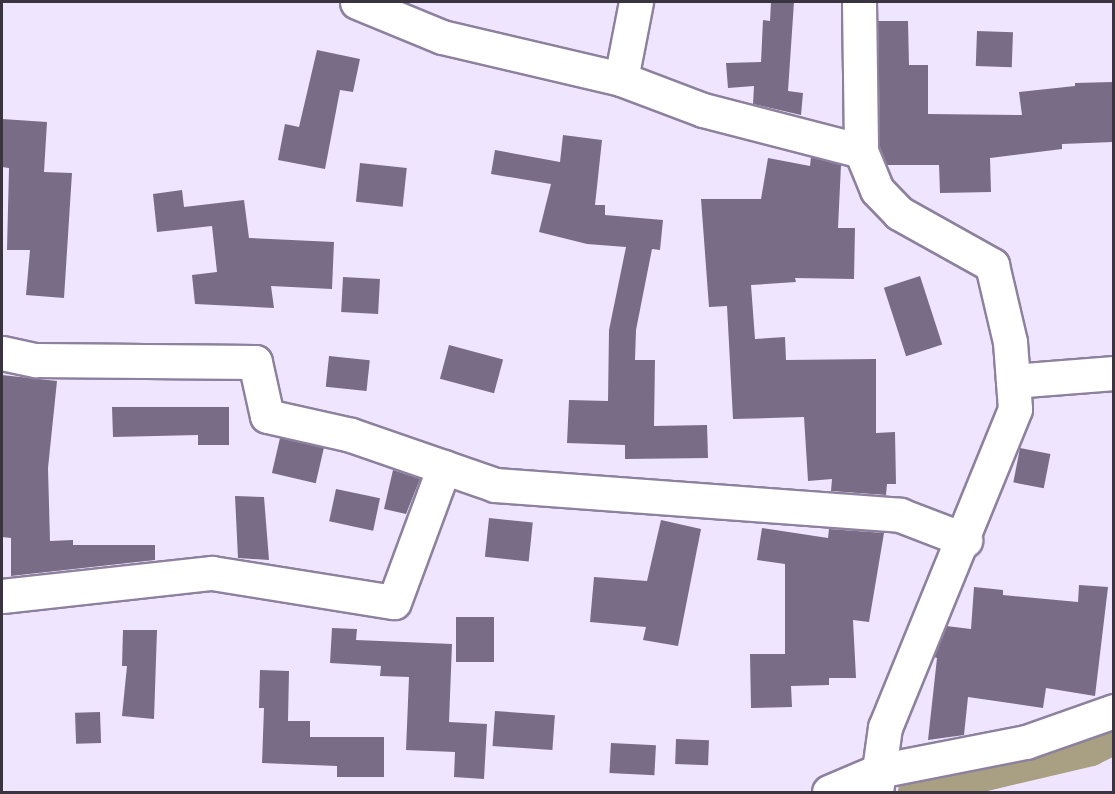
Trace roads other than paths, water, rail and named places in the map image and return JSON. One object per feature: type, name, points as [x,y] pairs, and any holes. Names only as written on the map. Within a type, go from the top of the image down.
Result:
[{"type":"street","points":[[357,2],[442,37],[621,79],[703,110],[861,151]]},
{"type":"street","points":[[621,79],[636,2]]},
{"type":"street","points":[[859,2],[861,151],[877,190],[899,213],[992,266],[1011,342],[1016,409],[965,540],[885,727],[877,781]]},
{"type":"street","points":[[2,353],[36,360],[255,362],[267,416],[351,435],[495,485],[900,515],[965,540]]},
{"type":"street","points":[[1013,381],[1113,373]]},
{"type":"street","points":[[2,596],[212,573],[394,602],[444,467]]},
{"type":"street","points":[[829,792],[1026,742],[1113,711]]},
{"type":"waterway","points":[[914,792],[1091,750],[1114,739]]}]
